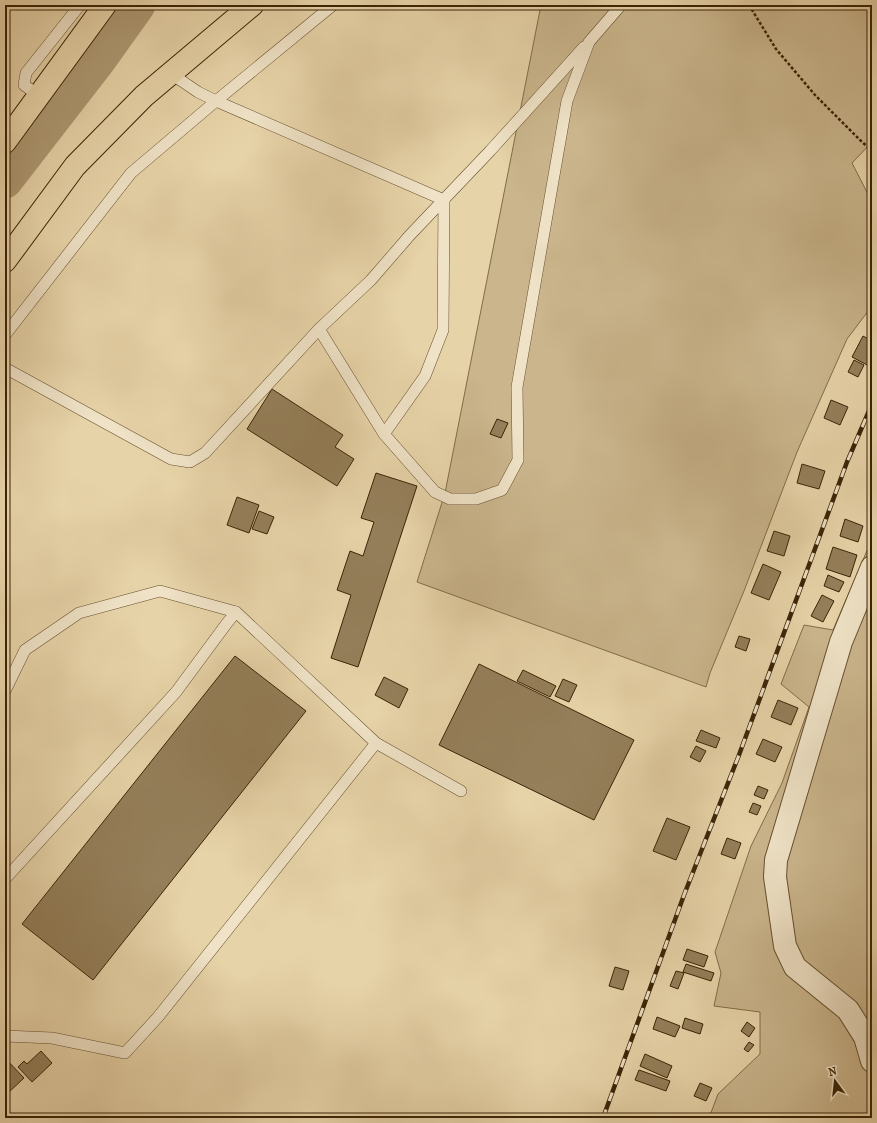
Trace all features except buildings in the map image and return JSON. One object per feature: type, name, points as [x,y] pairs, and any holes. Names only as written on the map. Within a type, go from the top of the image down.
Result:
[{"type":"highway","points":[[5,142],[105,5]]},
{"type":"highway","points":[[5,261],[75,166],[144,96],[252,5]]},
{"type":"street","points":[[872,568],[841,642],[776,860],[775,877],[785,946],[795,967],[848,1010],[865,1037],[872,1061]]},
{"type":"lane","points":[[38,95],[24,85],[26,72],[80,5]]},
{"type":"lane","points":[[5,335],[131,173],[333,5]]},
{"type":"lane","points":[[5,368],[172,459],[190,462],[205,454],[320,329],[371,280],[410,235],[444,200],[622,5]]},
{"type":"lane","points":[[320,329],[384,434],[435,492],[450,499],[476,499],[502,490],[518,460],[517,387],[567,101],[589,42]]},
{"type":"lane","points":[[170,74],[198,92],[216,101],[444,200]]},
{"type":"lane","points":[[384,434],[425,376],[443,330],[444,200]]},
{"type":"lane","points":[[5,691],[26,650],[79,613],[160,592],[236,612],[376,742],[461,792]]},
{"type":"lane","points":[[5,879],[176,692],[236,612]]},
{"type":"lane","points":[[5,1036],[52,1038],[125,1052],[158,1017],[376,742]]},
{"type":"path","points":[[749,5],[776,50],[815,95],[872,151]]},
{"type":"shaded area","points":[[541,5],[872,5],[872,142],[852,163],[872,202],[872,306],[847,339],[797,452],[744,591],[710,673],[706,687],[417,582],[445,493]]},
{"type":"shaded area","points":[[872,539],[872,1118],[709,1118],[718,1094],[760,1054],[760,1012],[714,1006],[721,973],[715,952],[751,846],[782,783],[809,707],[781,684],[804,625],[833,630]]},
{"type":"waterway","points":[[5,181],[98,61],[138,5]]},
{"type":"railway","points":[[603,1118],[684,895],[739,755],[847,462],[872,404]]}]
